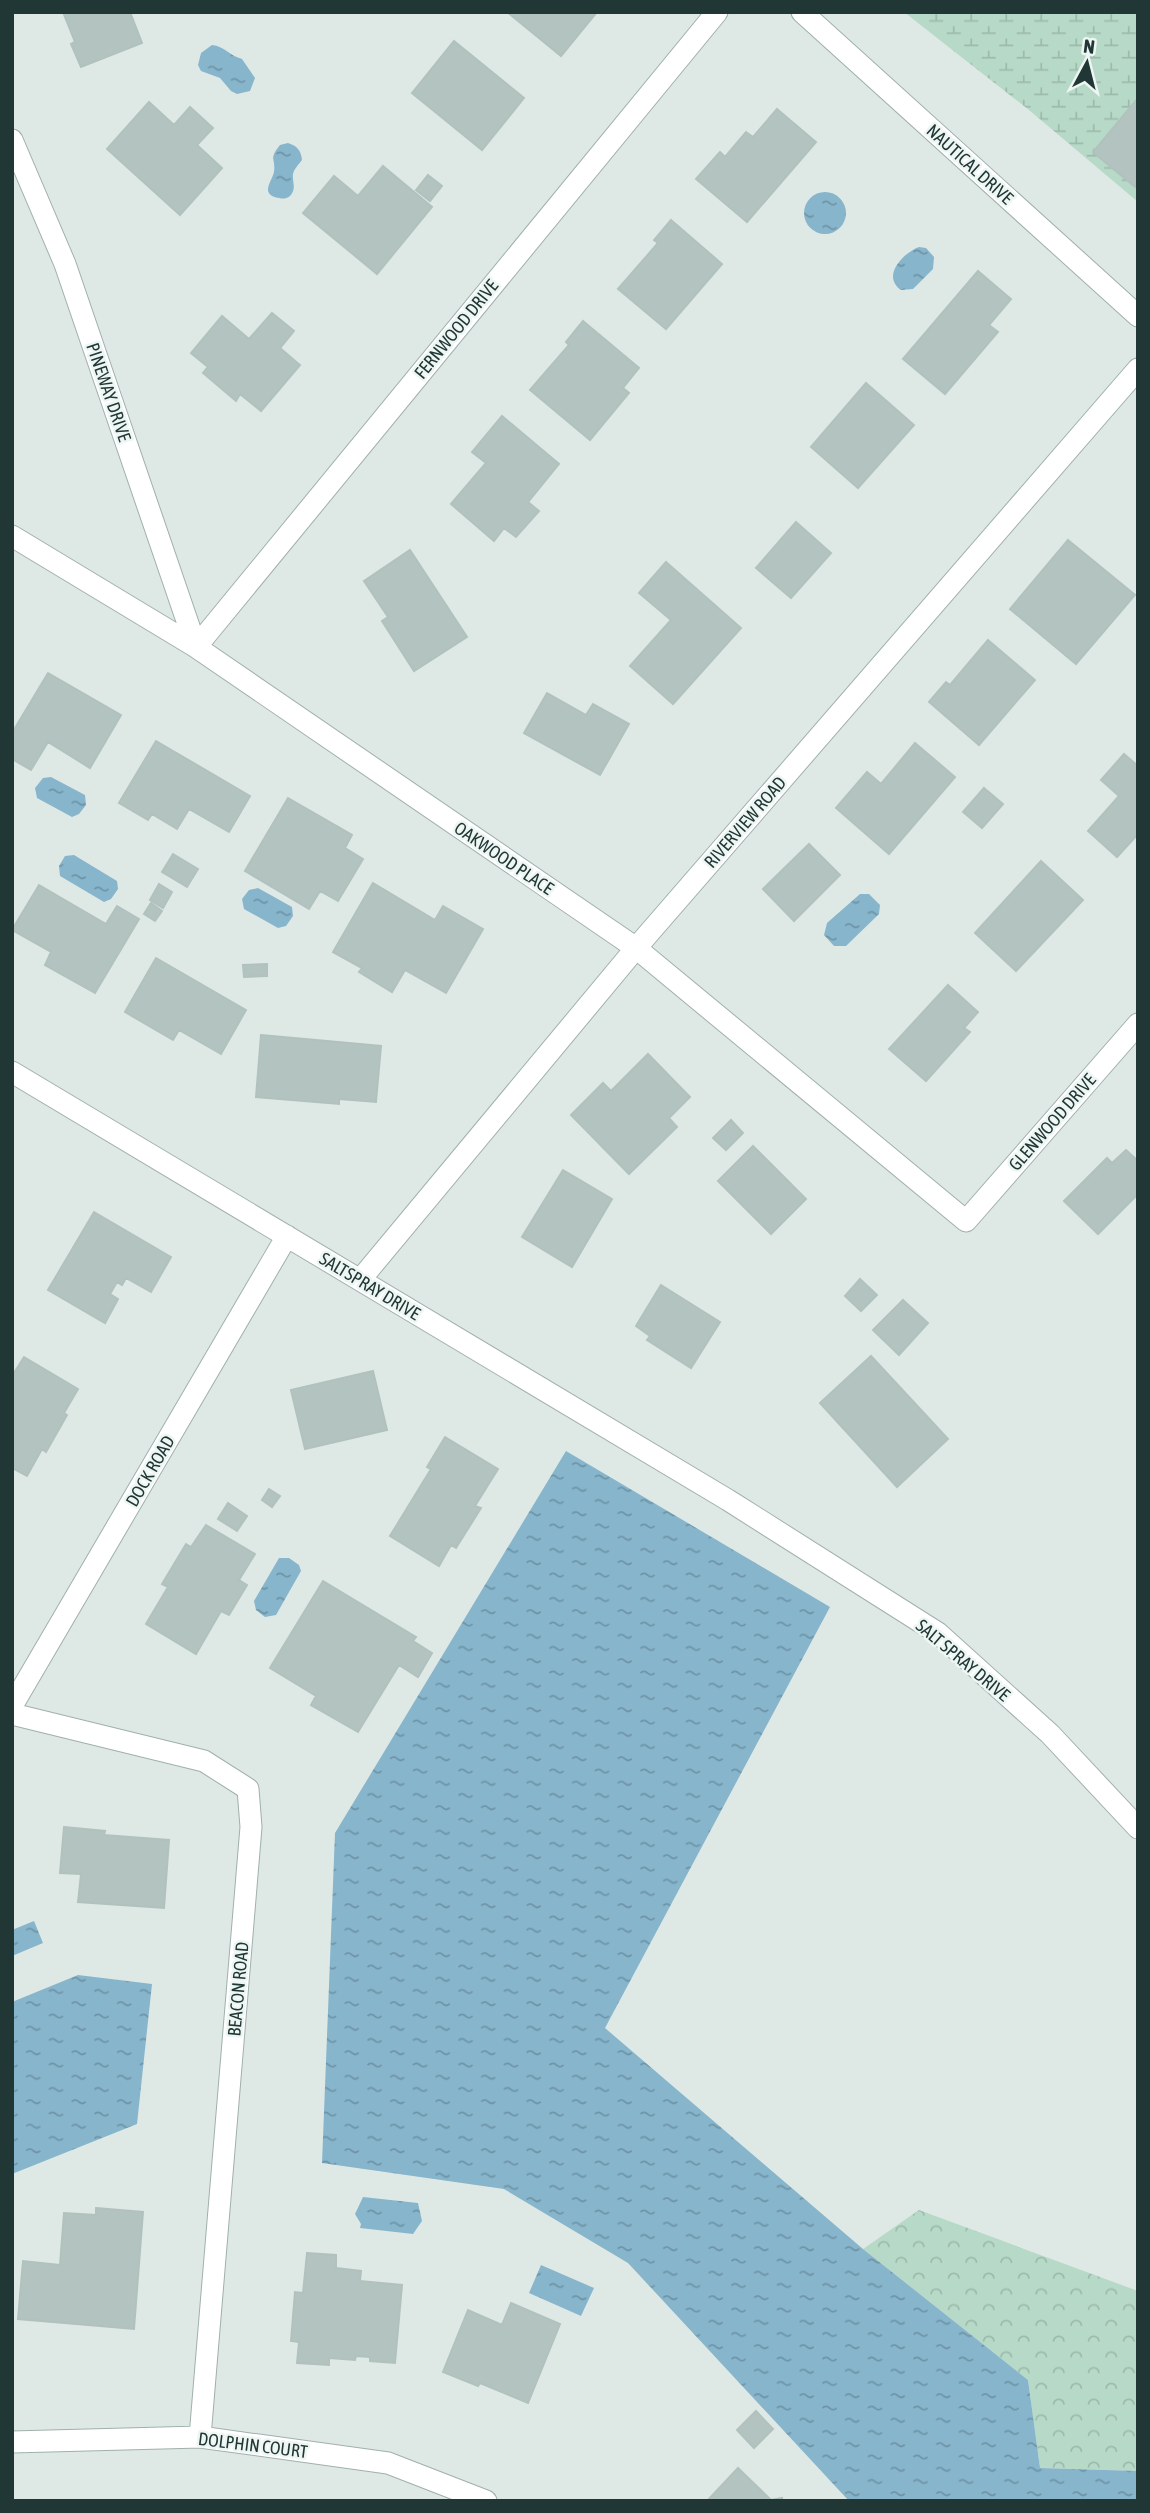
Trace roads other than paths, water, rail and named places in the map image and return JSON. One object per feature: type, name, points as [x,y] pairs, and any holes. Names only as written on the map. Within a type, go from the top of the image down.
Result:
[{"type":"street","name":"FERNWOOD DRIVE","points":[[196,647],[717,12]]},
{"type":"street","name":"NAUTICAL DRIVE","points":[[802,12],[1138,316]]},
{"type":"street","name":"PINEWAY DRIVE","points":[[12,141],[65,264],[196,647]]},
{"type":"street","name":"RIVERVIEW ROAD","points":[[360,1280],[636,948],[1138,369]]},
{"type":"street","name":"OAKWOOD PLACE","points":[[12,536],[196,647],[636,948],[966,1221]]},
{"type":"street","name":"GLENWOOD DRIVE","points":[[966,1221],[1138,1024]]},
{"type":"street","name":"SALTSPRAY DRIVE","points":[[12,1072],[728,1500]]},
{"type":"street","name":"DOCK ROAD","points":[[12,1706],[287,1236]]},
{"type":"street","name":"SALT SPRAY DRIVE","points":[[728,1500],[938,1633],[1050,1734],[1138,1828]]},
{"type":"street","name":"BEACON ROAD","points":[[12,1714],[204,1761],[248,1789],[251,1827],[200,2437]]},
{"type":"street","name":"DOLPHIN COURT","points":[[12,2442],[200,2437],[388,2463],[486,2501]]},
{"type":"water","points":[[212,45],[242,59],[255,78],[250,91],[237,94],[220,78],[201,71],[198,65],[201,53]]},
{"type":"water","points":[[288,143],[298,149],[302,160],[294,172],[292,193],[282,199],[270,194],[268,187],[274,172],[274,154],[280,145]]},
{"type":"water","points":[[825,192],[840,198],[846,213],[840,228],[825,234],[810,228],[804,213],[810,198]]},
{"type":"water","points":[[919,247],[926,248],[934,257],[933,269],[913,289],[901,290],[893,278],[896,266],[907,254]]},
{"type":"water","points":[[51,777],[85,795],[86,805],[79,814],[72,817],[37,798],[35,788],[43,778]]},
{"type":"water","points":[[74,855],[117,881],[118,889],[111,899],[104,902],[60,876],[59,866],[65,856]]},
{"type":"water","points":[[258,888],[292,907],[293,916],[286,926],[278,928],[244,909],[242,899],[249,890]]},
{"type":"water","points":[[860,894],[869,894],[880,905],[879,914],[846,946],[834,946],[824,935],[827,923]]},
{"type":"water","points":[[566,1451],[830,1607],[605,2028],[863,2249],[1028,2380],[1040,2468],[1138,2471],[1138,2501],[849,2501],[628,2263],[504,2189],[322,2163],[335,1833]]},
{"type":"water","points":[[279,1558],[289,1558],[299,1565],[301,1571],[276,1615],[265,1617],[256,1610],[254,1601]]},
{"type":"water","points":[[34,1921],[43,1943],[12,1956],[12,1930]]},
{"type":"water","points":[[78,1975],[152,1984],[137,2124],[12,2174],[12,2002]]},
{"type":"water","points":[[363,2197],[418,2203],[422,2221],[413,2234],[360,2228],[361,2224],[355,2214]]},
{"type":"water","points":[[541,2265],[594,2288],[581,2316],[529,2293]]}]
